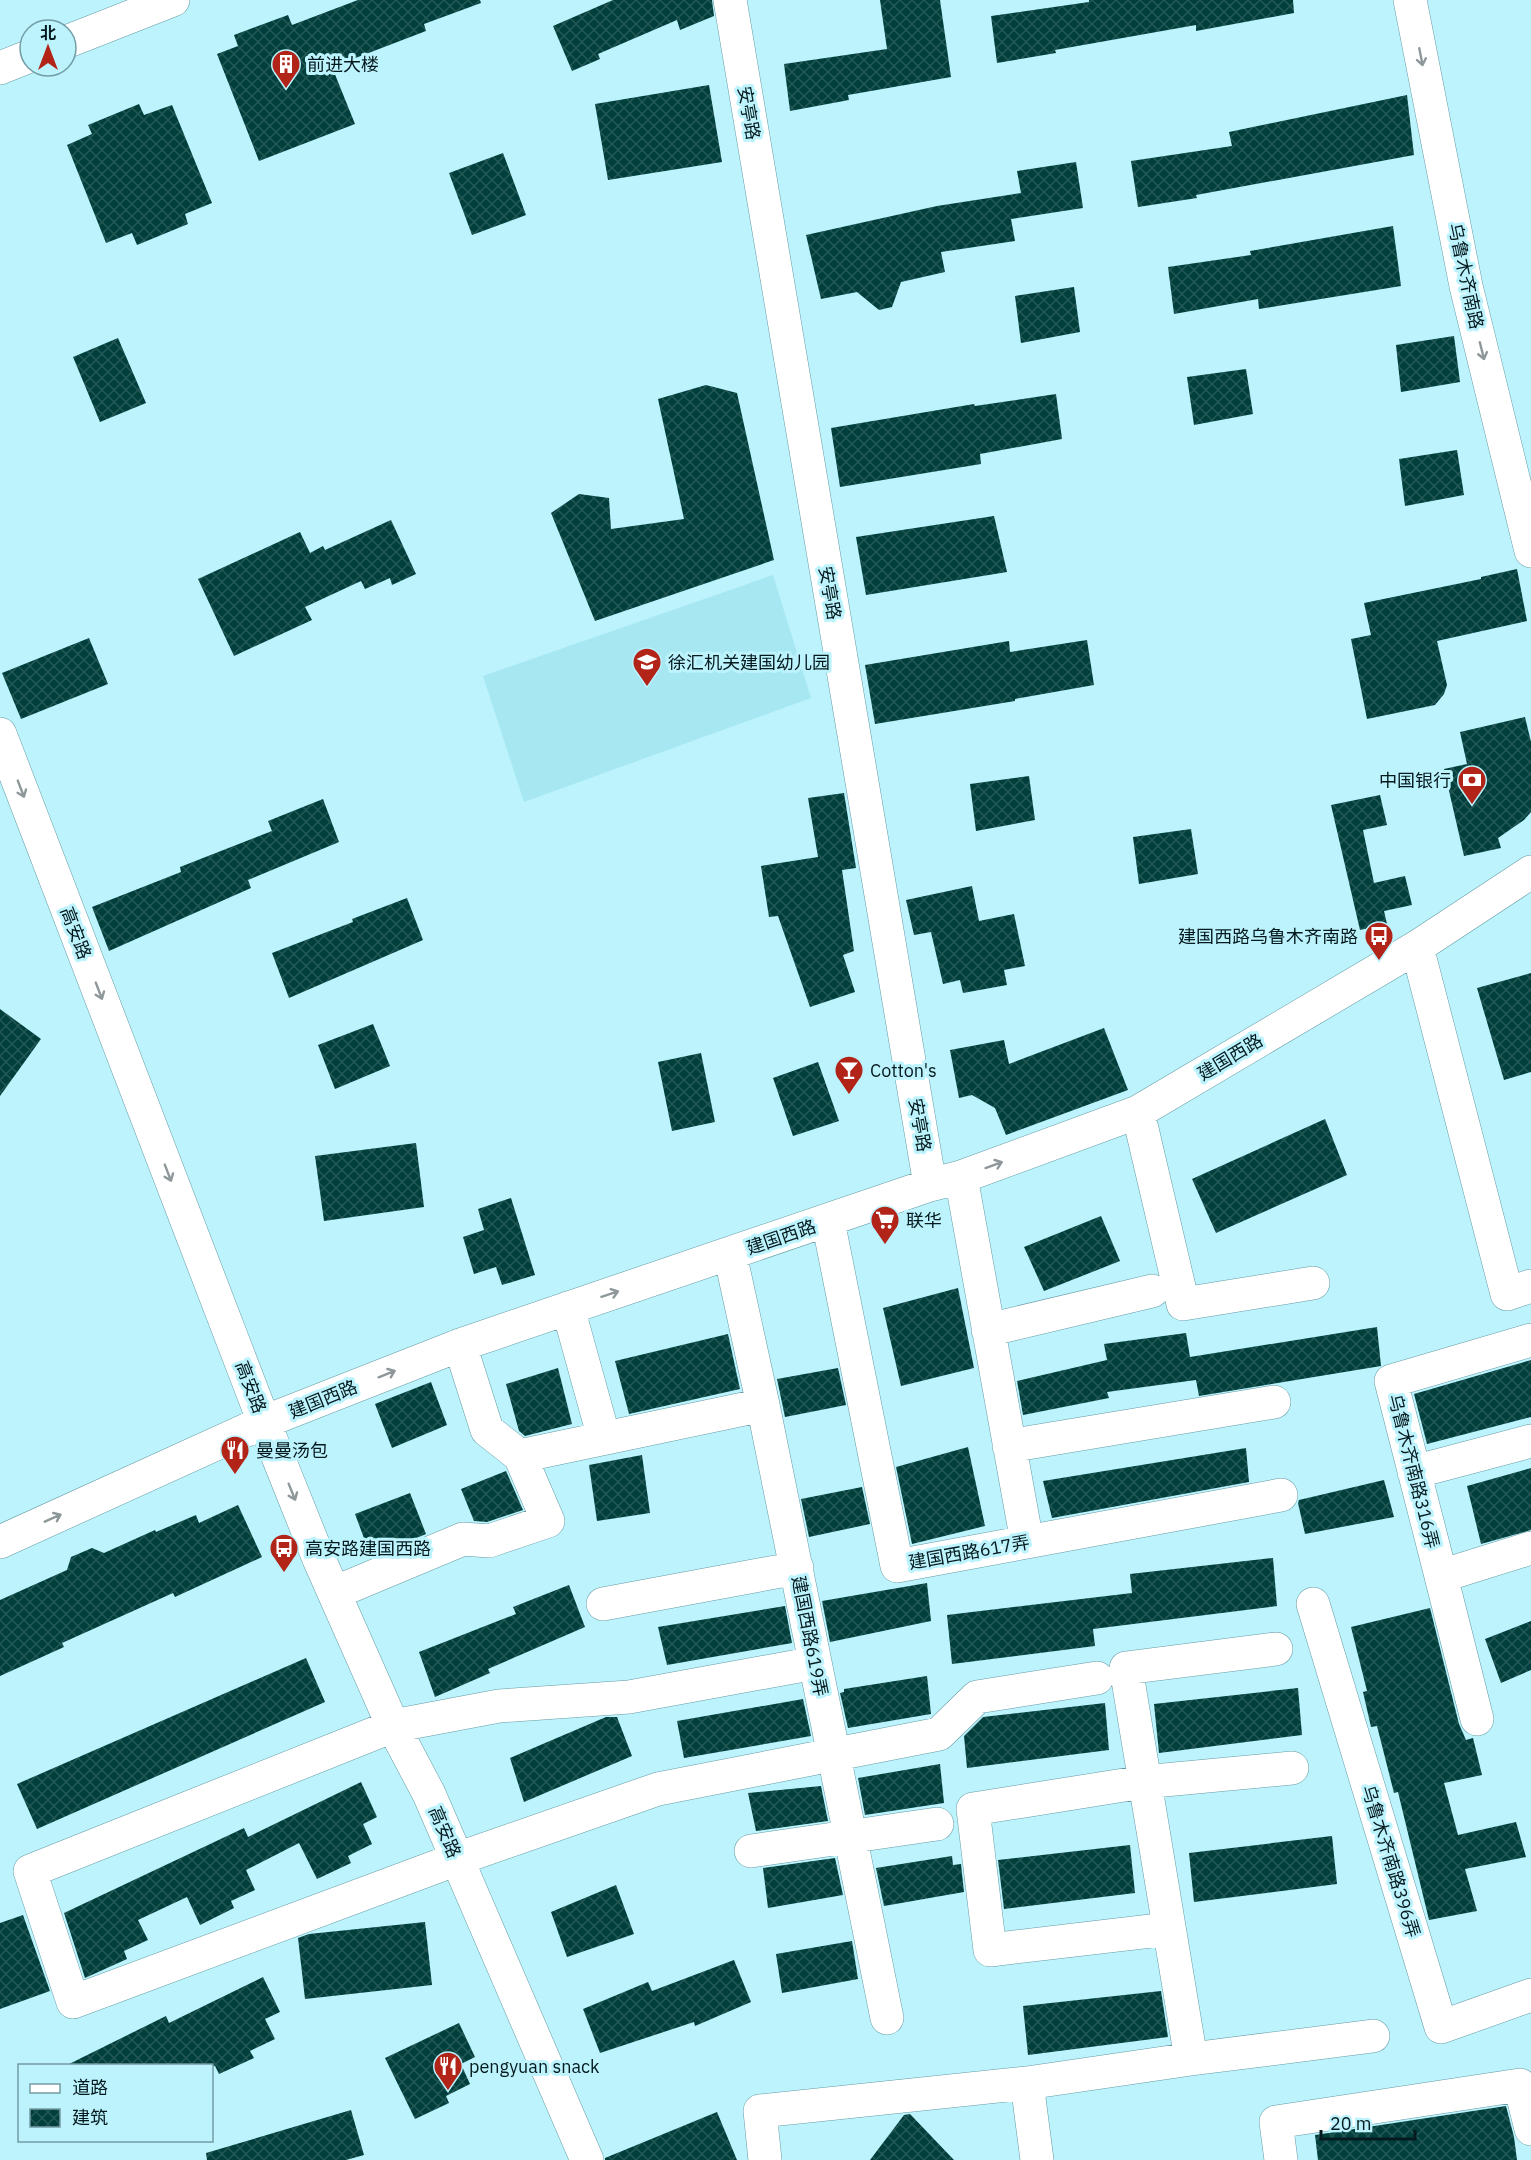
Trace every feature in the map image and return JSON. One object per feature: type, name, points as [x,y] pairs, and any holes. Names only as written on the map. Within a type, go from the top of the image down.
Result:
[{"type":"street","points":[[78,37],[173,0]]},
{"type":"street","name":"安亭路","points":[[729,0],[946,1181],[988,1330],[1027,1542]]},
{"type":"street","name":"乌鲁木齐南路","points":[[1410,0],[1466,286],[1531,551]]},
{"type":"street","points":[[0,68],[18,61]]},
{"type":"street","name":"高安路","points":[[0,734],[264,1422],[334,1593],[393,1726],[429,1794],[587,2160]]},
{"type":"street","name":"建国西路","points":[[0,1542],[264,1422],[460,1345],[946,1181],[1138,1112],[1417,947],[1531,872]]},
{"type":"street","points":[[1417,947],[1507,1294],[1531,1286]]},
{"type":"street","points":[[1138,1112],[1183,1304],[1313,1283]]},
{"type":"street","name":"建国西路617弄","points":[[828,1221],[897,1566],[1281,1495]]},
{"type":"street","name":"建国西路619弄","points":[[729,1254],[764,1404],[887,2018]]},
{"type":"street","points":[[988,1330],[1152,1291]]},
{"type":"street","points":[[568,1308],[603,1438]]},
{"type":"street","name":"乌鲁木齐南路316弄","points":[[1477,1719],[1391,1381],[1531,1340]]},
{"type":"street","points":[[334,1593],[463,1539],[489,1541],[548,1521],[520,1456],[487,1431],[460,1345]]},
{"type":"street","points":[[1009,1446],[1274,1402]]},
{"type":"street","points":[[520,1456],[764,1404]]},
{"type":"street","points":[[1414,1472],[1531,1441]]},
{"type":"street","points":[[1441,1575],[1531,1548]]},
{"type":"street","points":[[603,1604],[796,1568]]},
{"type":"street","name":"乌鲁木齐南路396弄","points":[[1313,1604],[1441,2027],[1531,1995]]},
{"type":"street","points":[[1191,2059],[1143,1782],[1126,1668],[1276,1649]]},
{"type":"street","points":[[815,1663],[629,1697],[499,1707],[393,1726],[30,1871],[73,2002],[457,1859],[658,1789],[939,1734],[976,1697],[1097,1678]]},
{"type":"street","points":[[1168,1929],[990,1950],[973,1809],[1143,1782],[1292,1768]]},
{"type":"street","points":[[750,1851],[937,1824]]},
{"type":"street","points":[[765,2160],[760,2111],[1027,2083],[1373,2036]]},
{"type":"street","points":[[1027,2083],[1037,2160]]},
{"type":"street","points":[[1281,2160],[1276,2122],[1520,2085],[1531,2128]]},
{"type":"shaded area","name":"徐汇机关建国幼儿园","points":[[773,575],[811,698],[524,802],[483,676]]},
{"type":"building","name":"前进大楼","points":[[358,0],[480,0],[481,3],[424,24],[426,31],[332,67],[355,124],[259,161],[217,54],[238,46],[234,35],[288,15],[292,25]]},
{"type":"building","points":[[613,0],[712,0],[714,16],[680,30],[677,20],[598,54],[600,59],[572,71],[553,26]]},
{"type":"building","points":[[880,0],[940,0],[951,77],[848,95],[849,100],[790,111],[784,64],[887,49]]},
{"type":"building","points":[[1089,0],[1293,0],[1294,13],[1196,31],[1196,25],[1055,50],[1056,53],[997,63],[991,16],[1089,2]]},
{"type":"building","points":[[709,85],[722,162],[608,180],[595,104]]},
{"type":"building","points":[[1407,95],[1414,155],[1196,195],[1197,198],[1138,207],[1131,161],[1232,146],[1229,132]]},
{"type":"building","points":[[139,104],[144,115],[172,105],[212,203],[185,214],[188,224],[137,245],[132,233],[106,243],[67,145],[92,134],[88,125]]},
{"type":"building","points":[[503,153],[526,215],[472,235],[449,173]]},
{"type":"building","points":[[1076,162],[1083,208],[1011,219],[1015,241],[941,252],[945,272],[901,282],[892,307],[879,310],[857,292],[821,299],[806,235],[937,206],[1021,193],[1017,171]]},
{"type":"building","points":[[1393,226],[1401,286],[1259,309],[1258,299],[1174,314],[1168,267],[1251,255],[1250,251]]},
{"type":"building","points":[[1074,287],[1080,332],[1021,343],[1015,296]]},
{"type":"building","points":[[1454,336],[1460,382],[1401,392],[1396,345]]},
{"type":"building","points":[[118,338],[146,403],[100,422],[73,357]]},
{"type":"building","points":[[1246,369],[1253,414],[1194,425],[1187,377]]},
{"type":"building","points":[[706,385],[737,393],[774,560],[595,621],[551,513],[579,494],[609,498],[611,529],[684,519],[658,399]]},
{"type":"building","points":[[1056,394],[1062,439],[980,454],[981,464],[840,487],[831,428],[974,404],[975,406]]},
{"type":"building","points":[[1457,450],[1464,495],[1405,506],[1399,459]]},
{"type":"building","points":[[994,516],[1007,572],[866,595],[856,537]]},
{"type":"building","points":[[391,520],[416,574],[392,585],[390,578],[365,589],[361,581],[305,607],[312,620],[234,656],[198,579],[300,532],[310,553],[323,546],[325,550]]},
{"type":"building","points":[[1517,569],[1527,621],[1437,641],[1447,685],[1444,694],[1435,705],[1367,719],[1351,639],[1371,635],[1364,603],[1481,579],[1481,577]]},
{"type":"building","points":[[89,638],[108,684],[21,719],[2,673]]},
{"type":"building","points":[[1087,640],[1094,685],[1015,699],[1015,701],[875,724],[865,665],[1009,641],[1010,652]]},
{"type":"building","points":[[1525,717],[1531,742],[1531,812],[1524,820],[1498,838],[1501,848],[1464,856],[1444,769],[1467,764],[1460,732]]},
{"type":"building","points":[[1029,776],[1035,820],[976,831],[970,784]]},
{"type":"building","points":[[844,793],[856,868],[842,870],[854,951],[843,955],[855,992],[810,1007],[778,916],[769,917],[761,866],[818,857],[808,798]]},
{"type":"building","points":[[1380,795],[1387,825],[1363,830],[1374,883],[1405,876],[1412,905],[1384,911],[1387,924],[1360,930],[1331,805]]},
{"type":"building","points":[[323,799],[339,842],[248,880],[251,888],[109,951],[92,907],[181,872],[180,867],[272,831],[268,821]]},
{"type":"building","points":[[1191,829],[1198,874],[1139,884],[1133,837]]},
{"type":"building","points":[[972,886],[979,921],[1014,914],[1025,966],[1004,970],[1007,985],[963,993],[960,980],[943,984],[931,932],[914,935],[906,900]]},
{"type":"building","points":[[407,898],[423,940],[289,998],[272,953],[353,922],[352,919]]},
{"type":"building","points":[[1531,973],[1531,1072],[1504,1080],[1477,988]]},
{"type":"building","points":[[0,1009],[41,1039],[0,1096]]},
{"type":"building","points":[[373,1024],[390,1066],[335,1089],[318,1045]]},
{"type":"building","points":[[1104,1028],[1128,1090],[1006,1135],[995,1108],[972,1095],[959,1098],[950,1050],[1004,1040],[1009,1064]]},
{"type":"building","points":[[701,1053],[715,1122],[672,1131],[658,1062]]},
{"type":"building","points":[[818,1062],[839,1121],[793,1136],[773,1078]]},
{"type":"building","points":[[1325,1119],[1347,1175],[1216,1233],[1192,1179]]},
{"type":"building","points":[[416,1143],[424,1207],[324,1221],[315,1156]]},
{"type":"building","points":[[511,1198],[535,1275],[502,1285],[496,1267],[474,1274],[463,1237],[484,1230],[478,1209]]},
{"type":"building","points":[[1101,1216],[1120,1261],[1044,1291],[1024,1247]]},
{"type":"building","points":[[958,1288],[974,1368],[901,1386],[883,1308]]},
{"type":"building","points":[[1377,1327],[1381,1366],[1199,1396],[1196,1380],[1107,1392],[1109,1398],[1023,1415],[1017,1381],[1107,1360],[1104,1344],[1186,1333],[1190,1357]]},
{"type":"building","points":[[728,1334],[740,1389],[629,1414],[615,1361]]},
{"type":"building","points":[[1531,1360],[1531,1417],[1427,1444],[1414,1394]]},
{"type":"building","points":[[558,1368],[572,1424],[525,1436],[519,1431],[506,1384]]},
{"type":"building","points":[[838,1368],[846,1405],[785,1417],[777,1379]]},
{"type":"building","points":[[431,1382],[447,1425],[392,1448],[375,1404]]},
{"type":"building","points":[[968,1447],[985,1526],[912,1544],[896,1467]]},
{"type":"building","points":[[1246,1448],[1249,1482],[1052,1518],[1043,1481]]},
{"type":"building","points":[[642,1455],[650,1513],[597,1521],[589,1465]]},
{"type":"building","points":[[1531,1468],[1531,1530],[1481,1544],[1467,1486]]},
{"type":"building","points":[[506,1471],[523,1510],[487,1522],[474,1521],[461,1489]]},
{"type":"building","points":[[1384,1480],[1394,1517],[1305,1534],[1299,1500]]},
{"type":"building","points":[[862,1487],[870,1524],[809,1537],[801,1499]]},
{"type":"building","points":[[410,1493],[426,1534],[371,1557],[355,1514]]},
{"type":"building","points":[[238,1505],[262,1557],[175,1597],[173,1593],[62,1643],[64,1647],[0,1676],[0,1600],[67,1570],[71,1557],[92,1548],[104,1553],[196,1515],[199,1523]]},
{"type":"building","points":[[1273,1558],[1277,1606],[1093,1629],[1095,1646],[952,1664],[947,1615],[1132,1593],[1130,1574]]},
{"type":"building","points":[[927,1583],[931,1621],[830,1642],[822,1601]]},
{"type":"building","points":[[569,1585],[585,1627],[488,1669],[490,1673],[435,1697],[419,1652],[516,1614],[513,1607]]},
{"type":"building","points":[[785,1606],[792,1643],[667,1665],[658,1627]]},
{"type":"building","points":[[1430,1608],[1459,1724],[1466,1740],[1473,1738],[1482,1775],[1444,1783],[1458,1835],[1516,1822],[1526,1857],[1465,1869],[1477,1911],[1429,1920],[1398,1792],[1394,1793],[1377,1726],[1371,1727],[1363,1692],[1367,1691],[1351,1627]]},
{"type":"building","points":[[1531,1621],[1531,1670],[1501,1683],[1485,1639]]},
{"type":"building","points":[[306,1658],[325,1702],[37,1829],[17,1784]]},
{"type":"building","points":[[927,1676],[931,1714],[848,1728],[840,1693],[844,1692],[844,1689]]},
{"type":"building","points":[[1298,1688],[1302,1735],[1159,1753],[1154,1704]]},
{"type":"building","points":[[803,1699],[811,1736],[684,1758],[677,1721]]},
{"type":"building","points":[[1105,1703],[1109,1750],[967,1768],[964,1736],[983,1717]]},
{"type":"building","points":[[606,1717],[617,1717],[632,1756],[524,1802],[510,1758]]},
{"type":"building","points":[[940,1764],[944,1803],[865,1815],[858,1778]]},
{"type":"building","points":[[361,1782],[377,1817],[363,1824],[372,1844],[348,1856],[351,1863],[317,1879],[299,1843],[246,1870],[255,1890],[231,1901],[234,1908],[200,1925],[187,1897],[138,1920],[148,1940],[124,1951],[127,1959],[85,1978],[64,1913],[244,1828],[248,1837]]},
{"type":"building","points":[[821,1786],[828,1821],[756,1831],[748,1793]]},
{"type":"building","points":[[1332,1836],[1337,1884],[1194,1902],[1189,1853]]},
{"type":"building","points":[[1130,1845],[1135,1893],[1004,1909],[998,1860]]},
{"type":"building","points":[[952,1856],[953,1865],[961,1864],[964,1892],[884,1906],[876,1868]]},
{"type":"building","points":[[835,1858],[843,1895],[768,1908],[763,1868]]},
{"type":"building","points":[[616,1885],[634,1934],[567,1957],[551,1912]]},
{"type":"building","points":[[23,1915],[50,1991],[0,2009],[0,1923]]},
{"type":"building","points":[[425,1922],[432,1985],[305,1999],[298,1938],[309,1934]]},
{"type":"building","points":[[852,1941],[858,1979],[782,1993],[776,1954]]},
{"type":"building","points":[[734,1960],[751,2002],[695,2026],[694,2022],[600,2053],[583,2009],[648,1982],[652,1991]]},
{"type":"building","points":[[263,1977],[280,2012],[265,2019],[275,2039],[250,2051],[254,2058],[219,2074],[213,2064],[69,2064],[166,2016],[169,2023]]},
{"type":"building","points":[[1161,1991],[1168,2037],[1028,2055],[1023,2006]]},
{"type":"building","points":[[459,2023],[475,2057],[461,2064],[470,2084],[446,2096],[449,2103],[415,2119],[385,2058]]},
{"type":"building","points":[[1506,2106],[1517,2160],[1318,2160],[1315,2135]]},
{"type":"building","points":[[351,2110],[364,2155],[346,2160],[207,2160],[206,2153]]},
{"type":"building","points":[[717,2112],[737,2160],[605,2160],[605,2158]]},
{"type":"building","points":[[910,2114],[954,2160],[870,2160],[904,2115]]},
{"type":"place","name":"前进大楼","points":[[286,90]]},
{"type":"place","name":"徐汇机关建国幼儿园","points":[[647,688]]},
{"type":"place","name":"中国银行","points":[[1472,806]]},
{"type":"place","name":"建国西路乌鲁木齐南路","points":[[1379,962]]},
{"type":"place","name":"Cotton's","points":[[849,1096]]},
{"type":"place","name":"联华","points":[[885,1246]]},
{"type":"place","name":"曼曼汤包","points":[[235,1476]]},
{"type":"place","name":"高安路建国西路","points":[[284,1574]]},
{"type":"place","name":"pengyuan snack","points":[[448,2092]]}]
